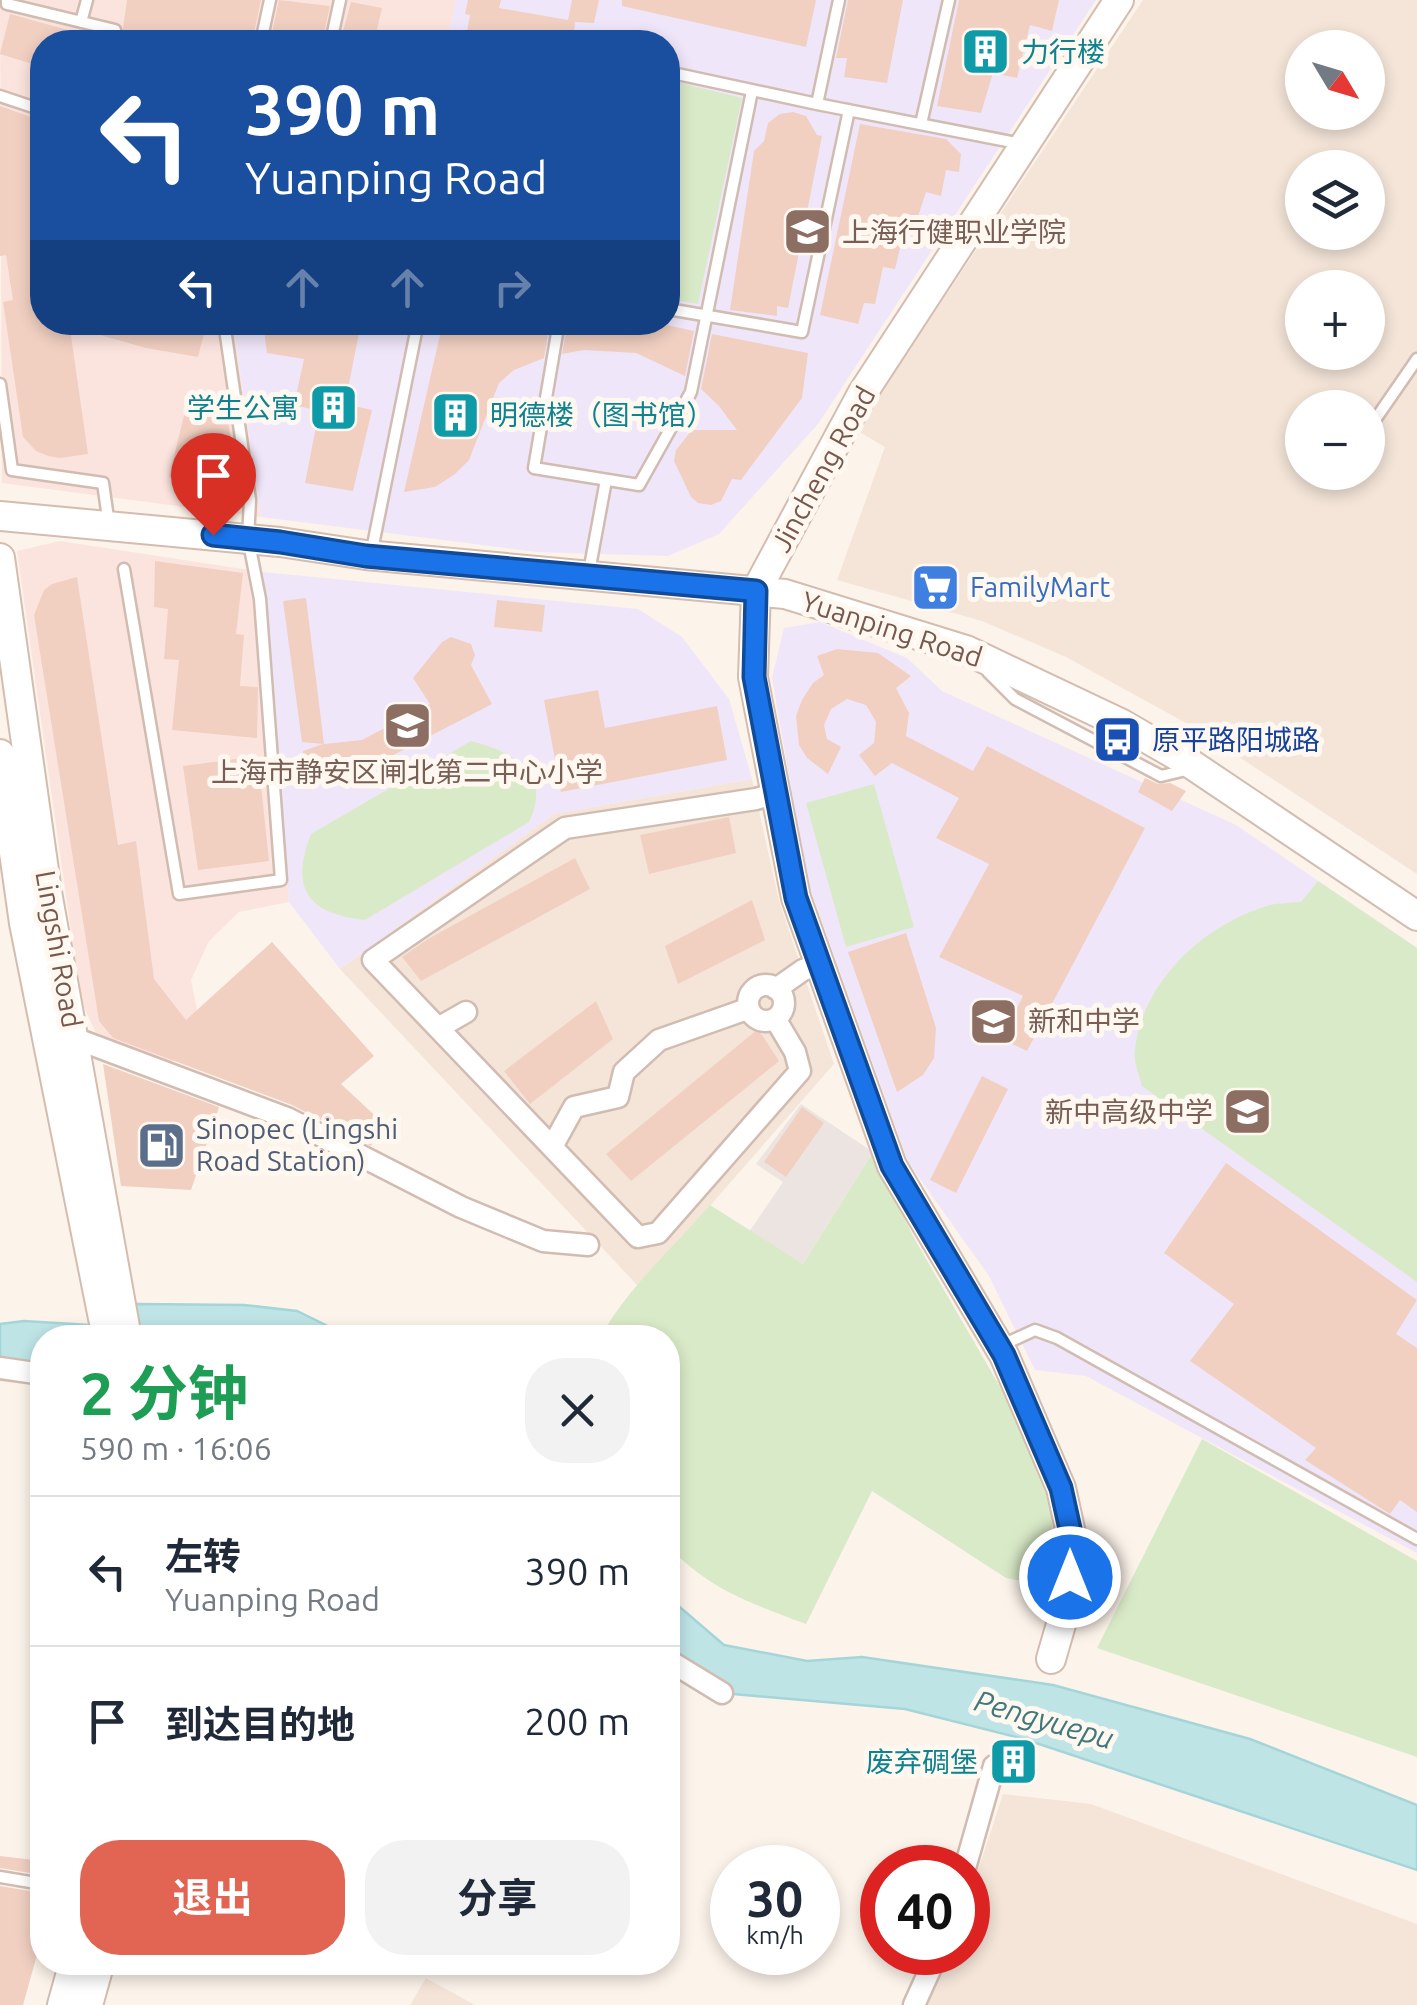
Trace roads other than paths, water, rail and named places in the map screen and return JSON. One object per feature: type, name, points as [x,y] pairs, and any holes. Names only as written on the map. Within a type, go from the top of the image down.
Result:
[{"type":"street","name":"Jincheng Road","points":[[1050,1659],[1066,1607],[1074,1547],[1061,1488],[999,1346],[892,1166],[796,898],[754,677],[756,591],[862,394],[1120,0]]},
{"type":"street","name":"Yuanping Road","points":[[0,516],[248,538],[370,556],[785,594],[966,650],[1122,724],[1196,767],[1417,916]]},
{"type":"street","name":"Lingshi Road","points":[[0,558],[47,892],[74,1038],[110,1294],[108,1325]]},
{"type":"street","name":"Lingshi Road","points":[[0,754],[24,924],[110,1294],[122,1325]]},
{"type":"street","points":[[776,793],[628,827],[565,828],[372,960],[638,1237],[658,1234],[800,1072],[776,1020]]},
{"type":"street","points":[[776,989],[802,970],[820,964]]},
{"type":"street","points":[[747,1009],[752,989],[776,989],[784,994],[784,1008],[776,1020]]},
{"type":"street","points":[[552,1147],[574,1106],[618,1096],[624,1072],[659,1040],[747,1009]]},
{"type":"street","points":[[747,1009],[765,1021],[776,1020]]},
{"type":"street","points":[[438,1028],[466,1012]]},
{"type":"street","points":[[74,1038],[288,1118],[461,1207],[544,1241],[588,1245]]},
{"type":"street","points":[[0,1368],[30,1372]]},
{"type":"street","points":[[680,1667],[722,1693]]},
{"type":"street","points":[[972,1845],[994,1766]]},
{"type":"street","points":[[62,2005],[70,1975]]},
{"type":"street","points":[[88,2005],[96,1975]]},
{"type":"street","points":[[914,2005],[928,1975]]},
{"type":"lane","points":[[7,0],[7,4],[115,30]]},
{"type":"lane","points":[[81,22],[87,0]]},
{"type":"lane","points":[[264,30],[270,0]]},
{"type":"lane","points":[[334,30],[340,0]]},
{"type":"lane","points":[[817,104],[839,0]]},
{"type":"lane","points":[[921,124],[949,0]]},
{"type":"lane","points":[[680,75],[1025,145]]},
{"type":"lane","points":[[557,335],[534,468],[640,485],[691,392],[752,90]]},
{"type":"lane","points":[[0,96],[30,106]]},
{"type":"lane","points":[[680,311],[802,332],[849,110]]},
{"type":"lane","points":[[124,569],[179,894],[281,880],[260,598],[248,538],[250,500],[226,335]]},
{"type":"lane","points":[[370,556],[415,335]]},
{"type":"lane","points":[[1385,405],[1417,359]]},
{"type":"lane","points":[[0,384],[12,470],[103,483],[109,526]]},
{"type":"lane","points":[[588,576],[606,480]]},
{"type":"lane","points":[[999,1346],[1034,1330],[1056,1338],[1417,1539]]},
{"type":"lane","points":[[0,1876],[30,1882]]},
{"type":"water","points":[[136,1304],[244,1305],[297,1311],[326,1325],[90,1325]]},
{"type":"water","points":[[24,1321],[90,1325],[30,1325],[30,1364],[0,1359],[0,1324]]},
{"type":"water","name":"Pengyuepu","points":[[680,1607],[724,1645],[807,1661],[862,1657],[1053,1685],[1250,1739],[1417,1805],[1417,1870],[1024,1739],[905,1709],[722,1693],[680,1659]]},
{"type":"place","name":"力行楼","points":[[986,52]]},
{"type":"place","name":"上海行健职业学院","points":[[807,232]]},
{"type":"place","name":"学生公寓","points":[[334,408]]},
{"type":"place","name":"明德楼（图书馆）","points":[[455,415]]},
{"type":"place","name":"FamilyMart","points":[[935,587]]},
{"type":"place","name":"上海市静安区闸北第二中心小学","points":[[407,725]]},
{"type":"place","name":"原平路阳城路","points":[[1117,740]]},
{"type":"place","name":"新和中学","points":[[993,1021]]},
{"type":"place","name":"新中高级中学","points":[[1248,1112]]},
{"type":"place","name":"Sinopec (Lingshi Road Station)","points":[[161,1145]]},
{"type":"place","name":"废弃碉堡","points":[[1013,1762]]}]
